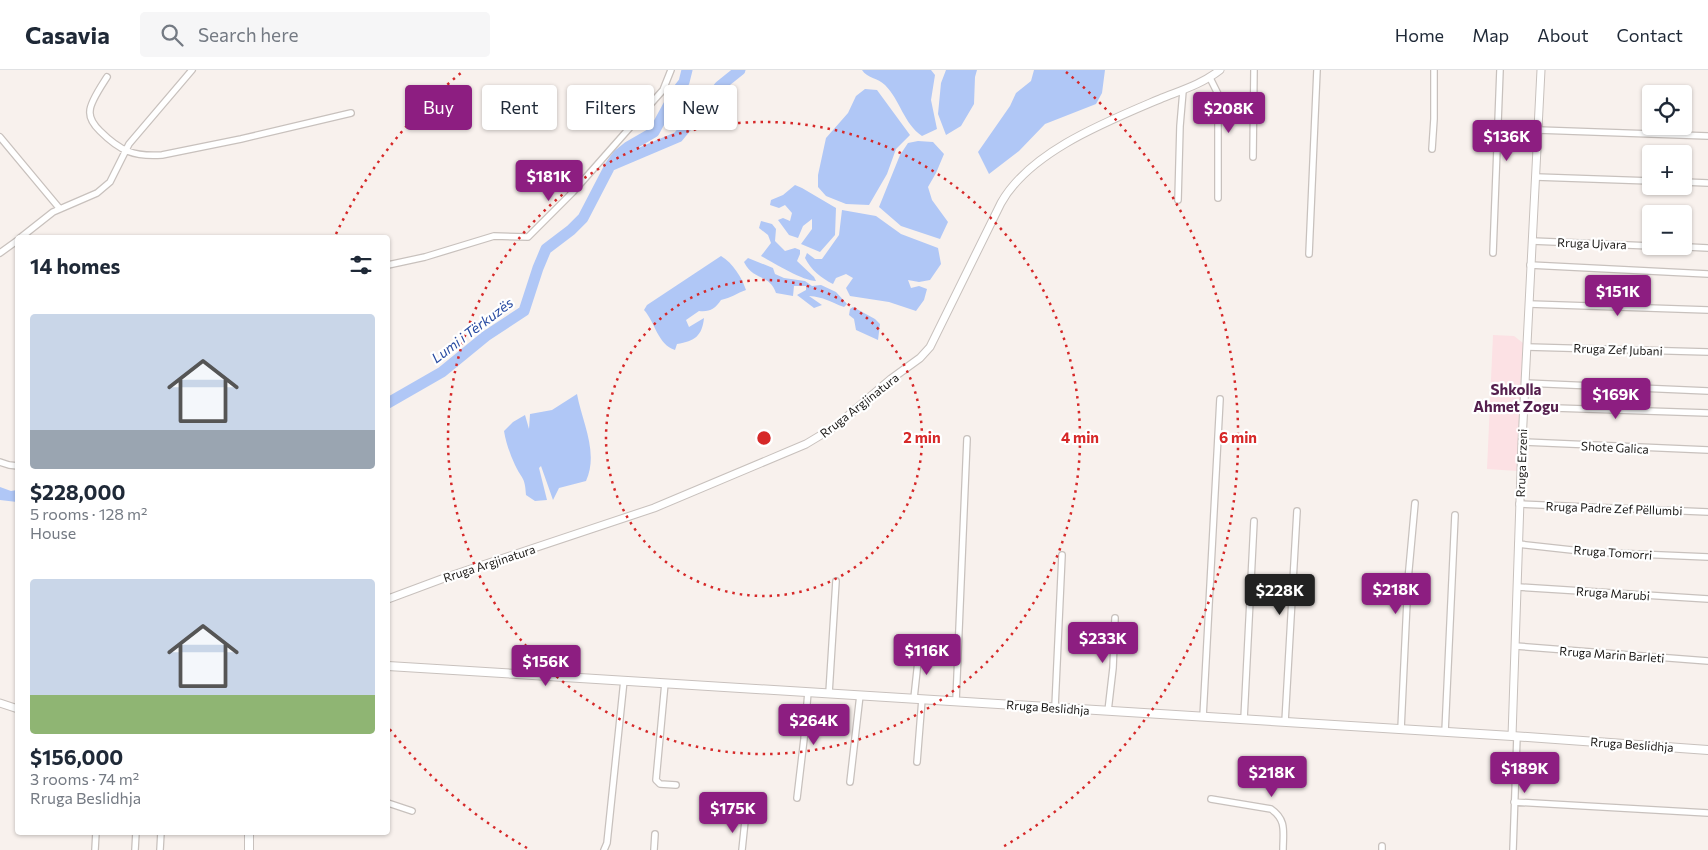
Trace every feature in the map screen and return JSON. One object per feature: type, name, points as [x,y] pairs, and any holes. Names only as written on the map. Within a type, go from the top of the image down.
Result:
[{"type":"main road","name":"Rruga Beslidhja","points":[[390,666],[1514,736],[1708,750]]},
{"type":"main road","points":[[249,835],[249,850]]},
{"type":"street","points":[[24,235],[60,209],[103,189],[113,178],[129,144],[192,70]]},
{"type":"street","points":[[390,265],[426,257],[494,236],[528,237],[573,192],[663,90],[671,70]]},
{"type":"street","name":"Rruga Argjinatura","points":[[390,598],[456,574],[654,508],[777,458],[827,432],[891,379],[914,363],[930,347],[1000,203],[1007,192],[1033,165],[1054,150],[1117,118],[1210,78],[1220,70]]},
{"type":"street","points":[[1252,158],[1254,70]]},
{"type":"street","points":[[1309,254],[1318,70]]},
{"type":"street","points":[[1432,149],[1434,70]]},
{"type":"street","points":[[1493,253],[1500,70]]},
{"type":"street","name":"Rruga Erzeni","points":[[1514,736],[1522,442],[1541,70]]},
{"type":"street","points":[[107,77],[91,105],[90,114],[98,128],[112,142],[125,151],[150,156],[241,139],[351,113]]},
{"type":"street","points":[[1210,78],[1218,94],[1218,198]]},
{"type":"street","points":[[1178,200],[1183,91]]},
{"type":"street","points":[[1538,130],[1708,136]]},
{"type":"street","points":[[0,137],[60,209]]},
{"type":"street","points":[[1536,177],[1642,181]]},
{"type":"street","points":[[1692,182],[1708,183]]},
{"type":"street","name":"Rruga Ujvara","points":[[1532,241],[1642,246]]},
{"type":"street","points":[[0,253],[15,242]]},
{"type":"street","points":[[1692,247],[1708,248]]},
{"type":"street","points":[[1530,265],[1708,274]]},
{"type":"street","points":[[1529,304],[1708,310]]},
{"type":"street","name":"Rruga Zef Jubani","points":[[1527,347],[1708,352]]},
{"type":"street","points":[[1525,383],[1708,391]]},
{"type":"street","points":[[1204,717],[1220,399]]},
{"type":"street","points":[[1524,407],[1708,413]]},
{"type":"street","points":[[956,701],[967,438]]},
{"type":"street","name":"Shote Galica","points":[[1522,442],[1708,450]]},
{"type":"street","points":[[0,462],[15,465]]},
{"type":"street","points":[[1401,729],[1408,580],[1415,503]]},
{"type":"street","name":"Rruga Padre Zef Pëllumbi","points":[[1520,504],[1708,512]]},
{"type":"street","points":[[1285,722],[1297,511]]},
{"type":"street","points":[[1445,732],[1455,515]]},
{"type":"street","points":[[1244,719],[1254,521]]},
{"type":"street","name":"Rruga Tomorri","points":[[1518,544],[1590,552],[1708,557]]},
{"type":"street","points":[[1055,707],[1062,556]]},
{"type":"street","points":[[829,693],[836,581]]},
{"type":"street","name":"Rruga Marubi","points":[[1518,587],[1708,599]]},
{"type":"street","points":[[1108,711],[1113,668],[1115,618]]},
{"type":"street","name":"Rruga Marin Barleti","points":[[1515,646],[1708,661]]},
{"type":"street","points":[[918,762],[919,652]]},
{"type":"street","points":[[604,850],[607,843],[624,680]]},
{"type":"street","points":[[665,683],[656,780],[660,784],[676,785]]},
{"type":"street","points":[[797,798],[808,692]]},
{"type":"street","points":[[850,782],[860,695]]},
{"type":"street","points":[[0,703],[15,708]]},
{"type":"street","points":[[1513,850],[1514,736]]},
{"type":"street","points":[[1211,798],[1271,809],[1276,812],[1282,819],[1283,850]]},
{"type":"street","points":[[1514,802],[1708,813]]},
{"type":"street","points":[[390,804],[412,811]]},
{"type":"street","points":[[742,850],[745,821]]},
{"type":"street","points":[[654,850],[655,834]]},
{"type":"street","points":[[95,850],[96,835]]},
{"type":"street","points":[[135,850],[136,835]]},
{"type":"street","points":[[160,850],[161,835]]},
{"type":"shaded area","points":[[1493,335],[1514,336],[1523,343],[1517,471],[1487,469]]},
{"type":"water","points":[[862,70],[931,70],[935,75],[931,100],[937,129],[922,136],[906,119],[895,98],[885,85]]},
{"type":"water","points":[[946,70],[977,70],[974,104],[961,126],[946,135],[938,114],[941,83]]},
{"type":"water","points":[[1034,70],[1105,70],[1102,93],[1096,104],[1045,124],[1019,151],[989,174],[978,152],[1010,106],[1016,93],[1031,81]]},
{"type":"water","points":[[865,89],[877,90],[910,135],[896,149],[887,174],[869,205],[846,204],[826,196],[818,187],[818,175],[826,138],[848,113],[856,96]]},
{"type":"water","points":[[918,141],[933,142],[944,154],[928,187],[932,200],[948,222],[940,239],[901,226],[879,207],[900,155],[908,143]]},
{"type":"water","points":[[795,185],[836,208],[835,235],[820,252],[801,244],[812,229],[812,219],[803,226],[798,238],[789,235],[778,220],[783,218],[790,221],[792,213],[785,205],[779,208],[770,205],[771,200],[783,195]]},
{"type":"water","points":[[842,210],[876,216],[901,234],[938,248],[941,264],[930,280],[919,282],[908,280],[911,288],[919,286],[927,289],[924,300],[916,311],[889,302],[850,296],[846,288],[853,278],[846,274],[836,278],[833,284],[820,276],[810,266],[805,258],[807,253],[815,259],[822,259],[839,235]]},
{"type":"water","points":[[761,221],[772,224],[776,229],[775,241],[785,251],[795,248],[800,250],[797,261],[816,281],[796,275],[761,256],[771,243],[768,235],[759,228]]},
{"type":"water","points":[[721,256],[736,271],[746,290],[721,300],[712,309],[699,311],[686,320],[689,327],[704,318],[701,329],[696,337],[677,344],[675,350],[669,347],[661,338],[644,310],[647,305]]},
{"type":"water","points":[[748,258],[773,268],[775,274],[784,278],[805,281],[812,286],[821,285],[836,292],[847,304],[844,307],[809,296],[822,305],[814,308],[797,295],[806,290],[806,286],[794,286],[793,296],[776,293],[769,282],[748,268],[744,262]]},
{"type":"water","points":[[853,307],[875,319],[880,324],[878,340],[856,330],[854,319],[849,315],[850,309]]},
{"type":"water","points":[[577,394],[590,448],[590,470],[586,481],[559,488],[553,500],[541,466],[539,468],[547,500],[535,501],[526,495],[524,481],[511,457],[504,431],[513,422],[525,415],[529,429],[530,414],[552,410]]},
{"type":"water","points":[[0,487],[11,491],[15,490],[15,502],[0,500]]},
{"type":"waterway","name":"Lumi i Tërkuzës","points":[[390,402],[442,372],[486,336],[524,311],[546,249],[583,218],[610,166],[618,155],[654,132],[674,95],[684,82],[687,70]]},
{"type":"waterway","points":[[612,165],[678,137],[720,86],[740,70]]},
{"type":"district","name":"Shkolla Ahmet Zogu","points":[[1516,398]]}]
